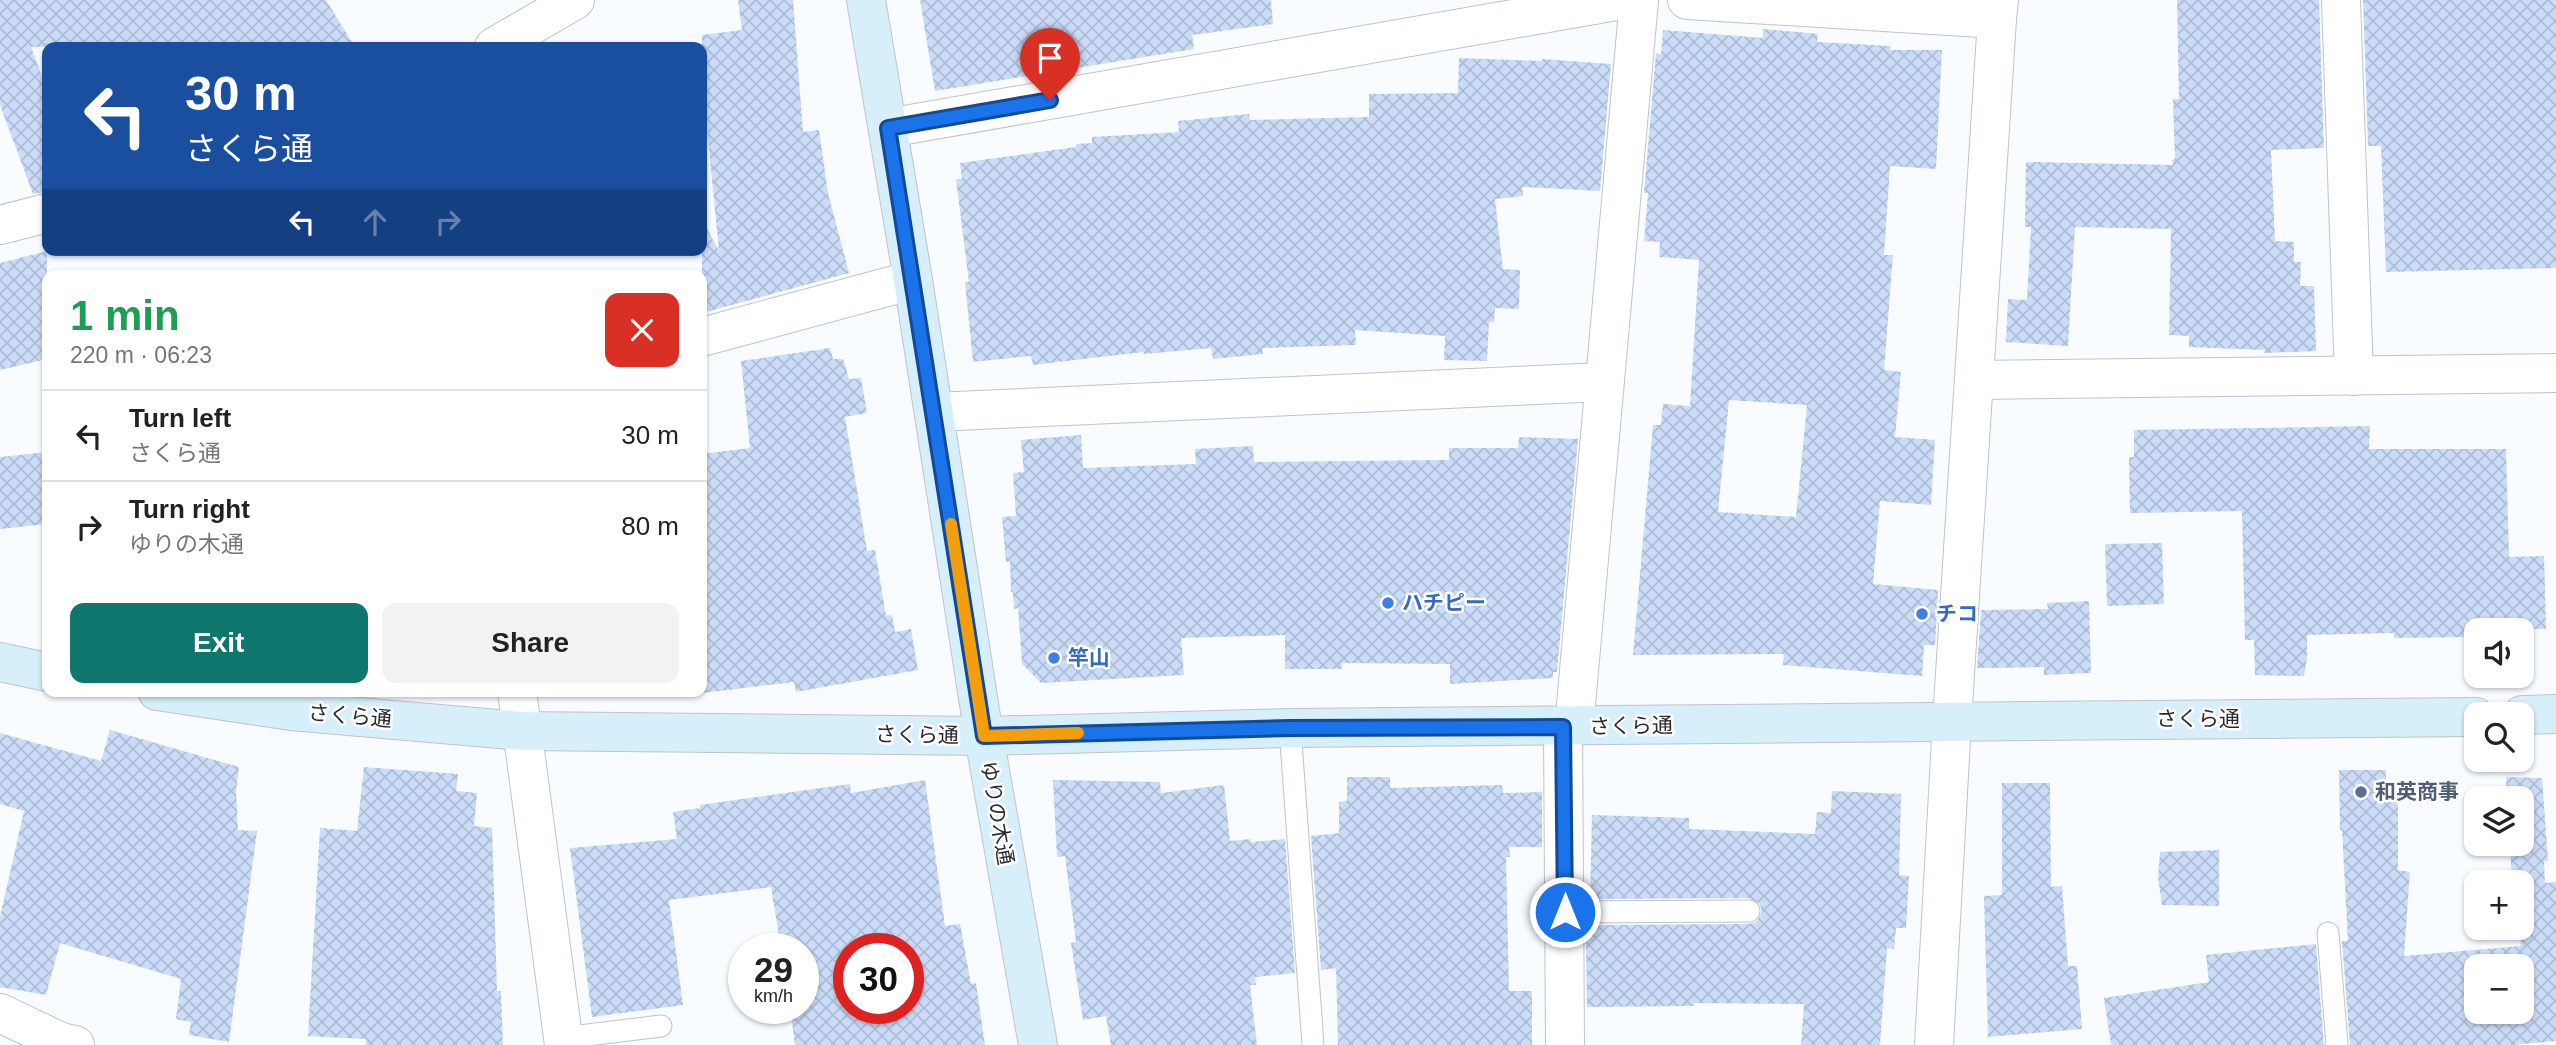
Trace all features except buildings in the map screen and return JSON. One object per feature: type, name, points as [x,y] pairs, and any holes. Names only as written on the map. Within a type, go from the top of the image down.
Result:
[{"type":"street","points":[[504,42],[575,0]]},
{"type":"street","name":"ゆりの木通","points":[[866,0],[984,736],[1038,1045]]},
{"type":"street","points":[[888,128],[1622,0]]},
{"type":"street","points":[[1565,1045],[1569,727],[1639,0]]},
{"type":"street","points":[[1687,0],[1998,10],[1934,1045]]},
{"type":"street","points":[[2341,0],[2354,376]]},
{"type":"street","points":[[0,225],[42,215]]},
{"type":"street","points":[[707,336],[913,280]]},
{"type":"street","points":[[1975,380],[2556,373]]},
{"type":"street","points":[[934,412],[1604,382]]},
{"type":"street","points":[[0,662],[42,671]]},
{"type":"street","name":"さくら通","points":[[198,697],[291,711],[522,731],[984,736],[1290,728],[2464,717]]},
{"type":"street","points":[[518,697],[563,1041]]},
{"type":"street","points":[[2534,715],[2556,714]]},
{"type":"street","points":[[0,1013],[61,1042],[75,1045]]},
{"type":"lane","points":[[1290,728],[1313,1045]]},
{"type":"lane","points":[[1565,912],[1749,911]]},
{"type":"lane","points":[[2328,933],[2337,1045]]},
{"type":"lane","points":[[563,1041],[661,1026]]},
{"type":"slow traffic","points":[[951,524],[984,736],[1078,733]]},
{"type":"place","name":"ハチピー","points":[[1388,603]]},
{"type":"place","name":"チコ","points":[[1922,614]]},
{"type":"place","name":"竿山","points":[[1054,658]]},
{"type":"place","name":"和英商事","points":[[2361,792]]},
{"type":"route","points":[[1050,100],[888,128],[984,736],[1290,728],[1563,727],[1565,912]]}]
